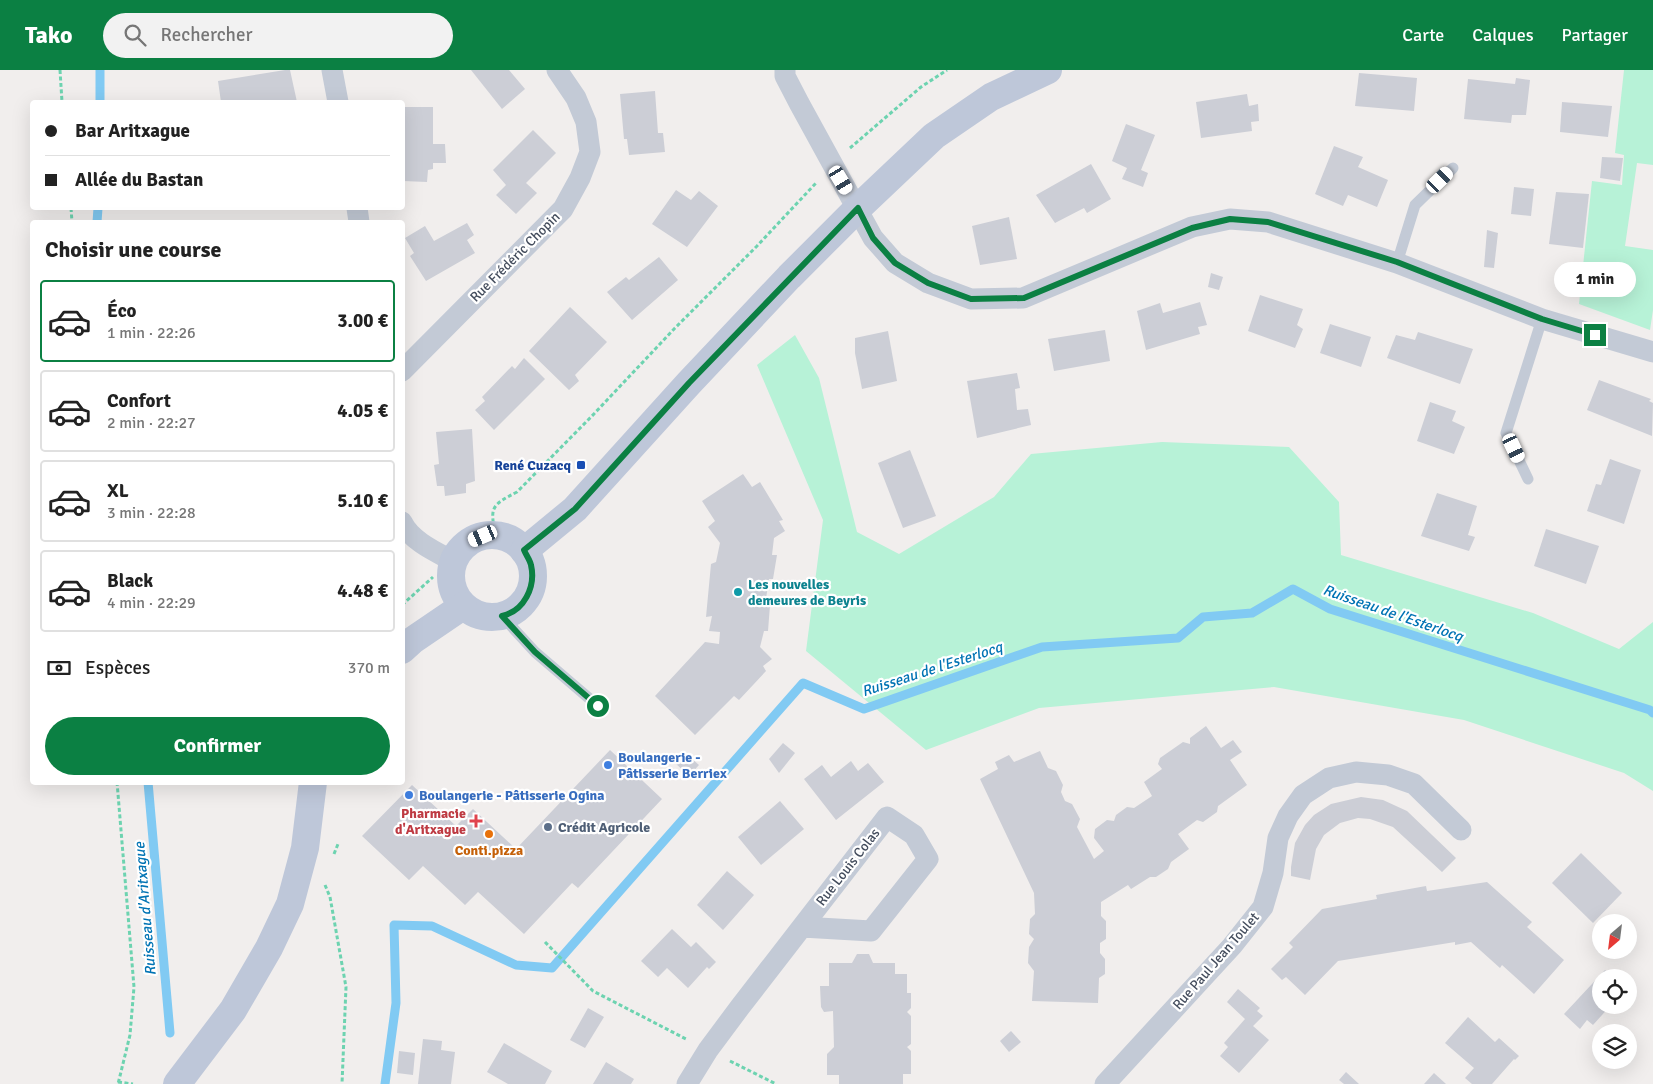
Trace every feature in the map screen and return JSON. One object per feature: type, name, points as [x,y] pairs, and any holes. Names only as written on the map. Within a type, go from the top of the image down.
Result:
[{"type":"street","points":[[332,70],[338,100]]},
{"type":"street","name":"Rue Frédéric Chopin","points":[[405,368],[563,209],[580,178],[590,152],[586,122],[576,98],[557,70]]},
{"type":"street","points":[[784,70],[785,76],[799,103],[873,238],[895,263],[928,283],[971,299],[1024,298],[1192,228],[1230,219],[1268,222],[1397,262],[1542,319],[1653,352]]},
{"type":"street","points":[[524,550],[575,509],[689,383],[858,208],[934,136],[991,97],[1048,70]]},
{"type":"street","points":[[405,528],[427,547],[453,561]]},
{"type":"street","points":[[496,535],[512,540],[524,550],[531,564],[533,577],[531,590],[525,601],[516,610],[495,617],[473,613],[464,606],[454,593],[450,577],[453,561],[460,550],[470,541],[483,536],[496,535]]},
{"type":"street","points":[[405,647],[464,606]]},
{"type":"street","name":"Rue Paul Jean Toulet","points":[[1105,1084],[1232,946],[1263,907],[1274,873],[1278,838],[1288,816],[1303,795],[1329,778],[1356,772],[1388,775],[1414,784],[1461,830]]},
{"type":"street","points":[[177,1084],[233,1010],[273,940],[290,904],[310,880],[305,848],[313,785]]},
{"type":"street","name":"Rue Louis Colas","points":[[687,1084],[708,1050],[802,927],[887,817],[914,835],[928,859],[871,931],[802,927]]},
{"type":"lane","points":[[1397,262],[1415,205],[1452,168]]},
{"type":"lane","points":[[1528,480],[1506,433],[1542,319]]},
{"type":"lane","points":[[502,616],[535,652],[598,706]]},
{"type":"path","points":[[60,70],[62,100]]},
{"type":"path","points":[[496,535],[491,516],[494,508],[503,499],[517,492],[591,417],[858,139],[921,87],[947,70]]},
{"type":"path","points":[[405,602],[453,561]]},
{"type":"path","points":[[117,785],[134,987],[130,1035],[118,1083],[133,1084]]},
{"type":"path","points":[[310,880],[330,897],[346,987],[342,1084]]},
{"type":"path","points":[[545,942],[593,991],[776,1084]]},
{"type":"green space","points":[[1624,70],[1653,70],[1653,165],[1637,163],[1625,246],[1653,250],[1653,310],[1650,330],[1579,304],[1592,181],[1622,185],[1624,155],[1615,153]]},
{"type":"green space","points":[[795,335],[819,378],[857,532],[899,554],[994,497],[1031,454],[1162,442],[1289,447],[1339,502],[1341,555],[1533,613],[1619,649],[1653,622],[1653,791],[1624,773],[1464,720],[1274,687],[1039,708],[926,750],[806,651],[823,520],[757,365]]},
{"type":"building","points":[[290,70],[297,100],[221,100],[218,81]]},
{"type":"building","points":[[471,70],[509,70],[525,89],[502,109]]},
{"type":"building","points":[[1359,73],[1417,78],[1414,111],[1355,106]]},
{"type":"building","points":[[1516,78],[1530,80],[1526,115],[1512,115],[1511,123],[1464,119],[1468,79],[1515,84]]},
{"type":"building","points":[[655,91],[658,133],[663,133],[665,152],[629,155],[627,139],[624,139],[620,94]]},
{"type":"building","points":[[1247,94],[1249,106],[1258,104],[1259,121],[1251,122],[1252,131],[1201,138],[1196,102]]},
{"type":"building","points":[[1562,102],[1612,106],[1608,137],[1560,132]]},
{"type":"building","points":[[405,107],[433,107],[433,144],[445,144],[446,163],[433,163],[433,169],[428,170],[427,182],[405,181]]},
{"type":"building","points":[[1126,124],[1155,135],[1141,170],[1148,173],[1143,187],[1122,179],[1127,168],[1112,161]]},
{"type":"building","points":[[533,130],[556,153],[526,183],[537,193],[516,214],[496,195],[506,185],[493,170]]},
{"type":"building","points":[[1334,146],[1363,157],[1358,167],[1388,180],[1377,207],[1348,195],[1343,206],[1315,194]]},
{"type":"building","points":[[1602,157],[1623,158],[1620,181],[1600,178]]},
{"type":"building","points":[[1091,164],[1111,199],[1087,213],[1084,208],[1055,223],[1036,195]]},
{"type":"building","points":[[1514,187],[1534,189],[1531,216],[1511,214]]},
{"type":"building","points":[[676,190],[691,200],[699,191],[718,206],[687,247],[652,224]]},
{"type":"building","points":[[1556,192],[1589,194],[1583,248],[1549,244]]},
{"type":"building","points":[[1009,217],[1017,259],[980,265],[972,226]]},
{"type":"building","points":[[467,223],[474,235],[467,240],[475,253],[426,281],[410,256],[414,253],[405,238],[425,226],[434,241]]},
{"type":"building","points":[[1487,230],[1498,233],[1494,268],[1484,267]]},
{"type":"building","points":[[659,257],[678,280],[632,320],[607,292],[626,277],[629,280]]},
{"type":"building","points":[[1211,273],[1223,277],[1219,290],[1208,287]]},
{"type":"building","points":[[1260,295],[1303,309],[1297,325],[1303,329],[1295,348],[1248,331]]},
{"type":"building","points":[[1200,302],[1207,325],[1198,327],[1200,334],[1146,350],[1137,311],[1160,303],[1163,313]]},
{"type":"building","points":[[570,307],[607,342],[575,375],[579,381],[569,390],[529,351]]},
{"type":"building","points":[[1330,324],[1371,337],[1361,367],[1320,353]]},
{"type":"building","points":[[1105,330],[1110,361],[1054,371],[1048,339]]},
{"type":"building","points":[[888,331],[897,381],[862,389],[855,353],[855,338]]},
{"type":"building","points":[[1418,332],[1473,349],[1460,384],[1387,358],[1396,335],[1415,340]]},
{"type":"building","points":[[524,358],[545,379],[494,430],[475,410],[485,401],[482,397],[512,366],[515,369]]},
{"type":"building","points":[[1017,373],[1020,388],[1015,389],[1017,410],[1028,409],[1031,425],[977,438],[967,381]]},
{"type":"building","points":[[1599,380],[1651,399],[1649,401],[1653,403],[1652,436],[1587,410]]},
{"type":"building","points":[[1430,402],[1456,411],[1452,421],[1465,427],[1454,454],[1417,441]]},
{"type":"building","points":[[472,429],[475,481],[466,484],[466,493],[445,496],[444,486],[437,486],[434,465],[439,464],[436,432]]},
{"type":"building","points":[[910,450],[936,516],[903,528],[878,463]]},
{"type":"building","points":[[1610,459],[1641,470],[1624,524],[1587,511],[1596,484],[1601,485]]},
{"type":"building","name":"Les nouvelles demeures de Beyris","points":[[743,474],[752,487],[760,482],[783,520],[779,521],[785,531],[774,538],[772,555],[777,555],[773,579],[769,579],[765,605],[770,605],[768,631],[764,631],[760,647],[772,659],[763,666],[766,671],[739,700],[734,696],[695,735],[655,696],[705,642],[719,644],[720,632],[709,631],[712,616],[706,617],[711,564],[716,562],[720,543],[708,527],[715,521],[702,501]]},
{"type":"building","points":[[1437,493],[1477,506],[1468,535],[1475,537],[1469,551],[1421,536]]},
{"type":"building","points":[[1546,529],[1599,546],[1586,584],[1534,566]]},
{"type":"building","points":[[1206,726],[1221,748],[1233,740],[1242,752],[1230,760],[1247,785],[1218,806],[1217,812],[1203,822],[1197,820],[1178,834],[1189,849],[1171,862],[1168,869],[1156,877],[1150,877],[1131,889],[1128,885],[1101,902],[1101,916],[1106,921],[1106,939],[1100,943],[1100,953],[1105,959],[1105,974],[1099,978],[1098,1003],[1032,1001],[1034,971],[1028,963],[1029,947],[1034,939],[1029,934],[1030,919],[1035,914],[1034,893],[980,779],[998,769],[995,762],[1009,755],[1014,762],[1040,751],[1048,768],[1056,771],[1063,785],[1061,792],[1065,801],[1072,804],[1080,819],[1077,827],[1094,859],[1104,851],[1094,838],[1095,829],[1107,820],[1114,821],[1116,815],[1127,807],[1134,808],[1152,796],[1144,782],[1162,769],[1158,764],[1160,758],[1183,742],[1190,744],[1190,738]]},
{"type":"building","points":[[783,743],[795,753],[779,773],[769,759]]},
{"type":"building","points":[[610,750],[662,799],[578,888],[572,883],[524,934],[478,892],[465,905],[423,866],[409,880],[362,836],[412,785],[456,826],[473,809],[516,849]]},
{"type":"building","points":[[684,752],[699,765],[689,776],[674,762]]},
{"type":"building","points":[[851,761],[858,771],[868,763],[884,782],[836,820],[804,779],[822,765],[831,777]]},
{"type":"building","points":[[1361,797],[1383,800],[1407,811],[1456,858],[1442,872],[1393,827],[1370,819],[1358,818],[1340,823],[1324,835],[1316,849],[1310,880],[1291,876],[1295,843],[1305,825],[1314,815],[1331,804]]},
{"type":"building","points":[[780,801],[804,829],[761,865],[738,837]]},
{"type":"building","points":[[1581,853],[1622,893],[1602,914],[1592,914],[1592,922],[1552,883]]},
{"type":"building","points":[[727,871],[754,895],[723,930],[697,905]]},
{"type":"building","points":[[1487,882],[1532,922],[1527,927],[1564,960],[1534,994],[1502,965],[1500,968],[1471,942],[1455,945],[1455,942],[1338,961],[1305,995],[1286,977],[1282,980],[1271,969],[1293,947],[1289,943],[1322,909],[1377,899],[1376,895],[1426,886],[1427,891]]},
{"type":"building","points":[[672,929],[691,947],[696,942],[716,962],[709,969],[707,967],[688,988],[667,968],[658,977],[641,961]]},
{"type":"building","points":[[857,954],[869,954],[873,963],[895,963],[895,974],[907,974],[907,993],[911,993],[911,1008],[907,1012],[911,1016],[911,1044],[907,1047],[911,1051],[911,1074],[903,1074],[903,1084],[839,1084],[839,1075],[827,1075],[827,1054],[834,1047],[833,1011],[824,1012],[821,1007],[820,986],[829,986],[829,963],[852,963]]},
{"type":"building","points":[[1592,984],[1592,1014],[1603,1014],[1594,1024],[1587,1020],[1580,1029],[1564,1014]]},
{"type":"building","points":[[1238,989],[1260,1008],[1257,1011],[1263,1016],[1253,1026],[1269,1040],[1239,1073],[1220,1056],[1228,1047],[1224,1043],[1245,1019],[1227,1002]]},
{"type":"building","points":[[588,1008],[604,1017],[585,1048],[570,1040]]},
{"type":"building","points":[[1468,1017],[1495,1042],[1499,1038],[1519,1056],[1514,1059],[1492,1084],[1472,1084],[1465,1078],[1474,1068],[1445,1043]]},
{"type":"building","points":[[1011,1031],[1021,1042],[1009,1052],[1000,1041]]},
{"type":"building","points":[[423,1039],[442,1041],[441,1050],[455,1052],[451,1084],[418,1084]]},
{"type":"building","points":[[504,1043],[552,1071],[545,1084],[508,1084],[487,1072]]},
{"type":"building","points":[[399,1051],[415,1053],[413,1075],[397,1073]]},
{"type":"building","points":[[606,1062],[634,1079],[631,1084],[593,1084]]},
{"type":"building","points":[[1346,1072],[1359,1084],[1344,1084],[1339,1080]]},
{"type":"building","points":[[1434,1073],[1446,1084],[1424,1084]]},
{"type":"waterway","name":"Ruisseau d'Aritxague","points":[[100,70],[100,100]]},
{"type":"waterway","name":"Ruisseau d'Aritxague","points":[[97,220],[98,210]]},
{"type":"waterway","name":"Ruisseau de l'Esterlocq","points":[[385,1084],[396,1003],[394,925],[432,926],[516,965],[552,968],[803,683],[864,709],[1042,647],[1178,638],[1203,617],[1252,613],[1293,589],[1330,609],[1650,710],[1653,713]]},
{"type":"waterway","name":"Ruisseau d'Aritxague","points":[[148,785],[170,1033]]},
{"type":"place","name":"René Cuzacq","points":[[581,465]]},
{"type":"place","name":"Les nouvelles demeures de Beyris","points":[[738,592]]},
{"type":"place","name":"Boulangerie - Pâtisserie Berriex","points":[[608,765]]},
{"type":"place","name":"Boulangerie - Pâtisserie Ogina","points":[[409,795]]},
{"type":"place","name":"Pharmacie d'Aritxague","points":[[476,821]]},
{"type":"place","name":"Crédit Agricole","points":[[548,827]]},
{"type":"place","name":"Conti.pizza","points":[[489,834]]},
{"type":"route","points":[[598,706],[535,652],[502,616],[516,610],[525,601],[531,590],[533,577],[531,564],[524,550],[575,509],[689,383],[858,208],[873,238],[895,263],[928,283],[971,299],[1024,298],[1192,228],[1230,219],[1268,222],[1397,262],[1542,319],[1595,335]]}]
